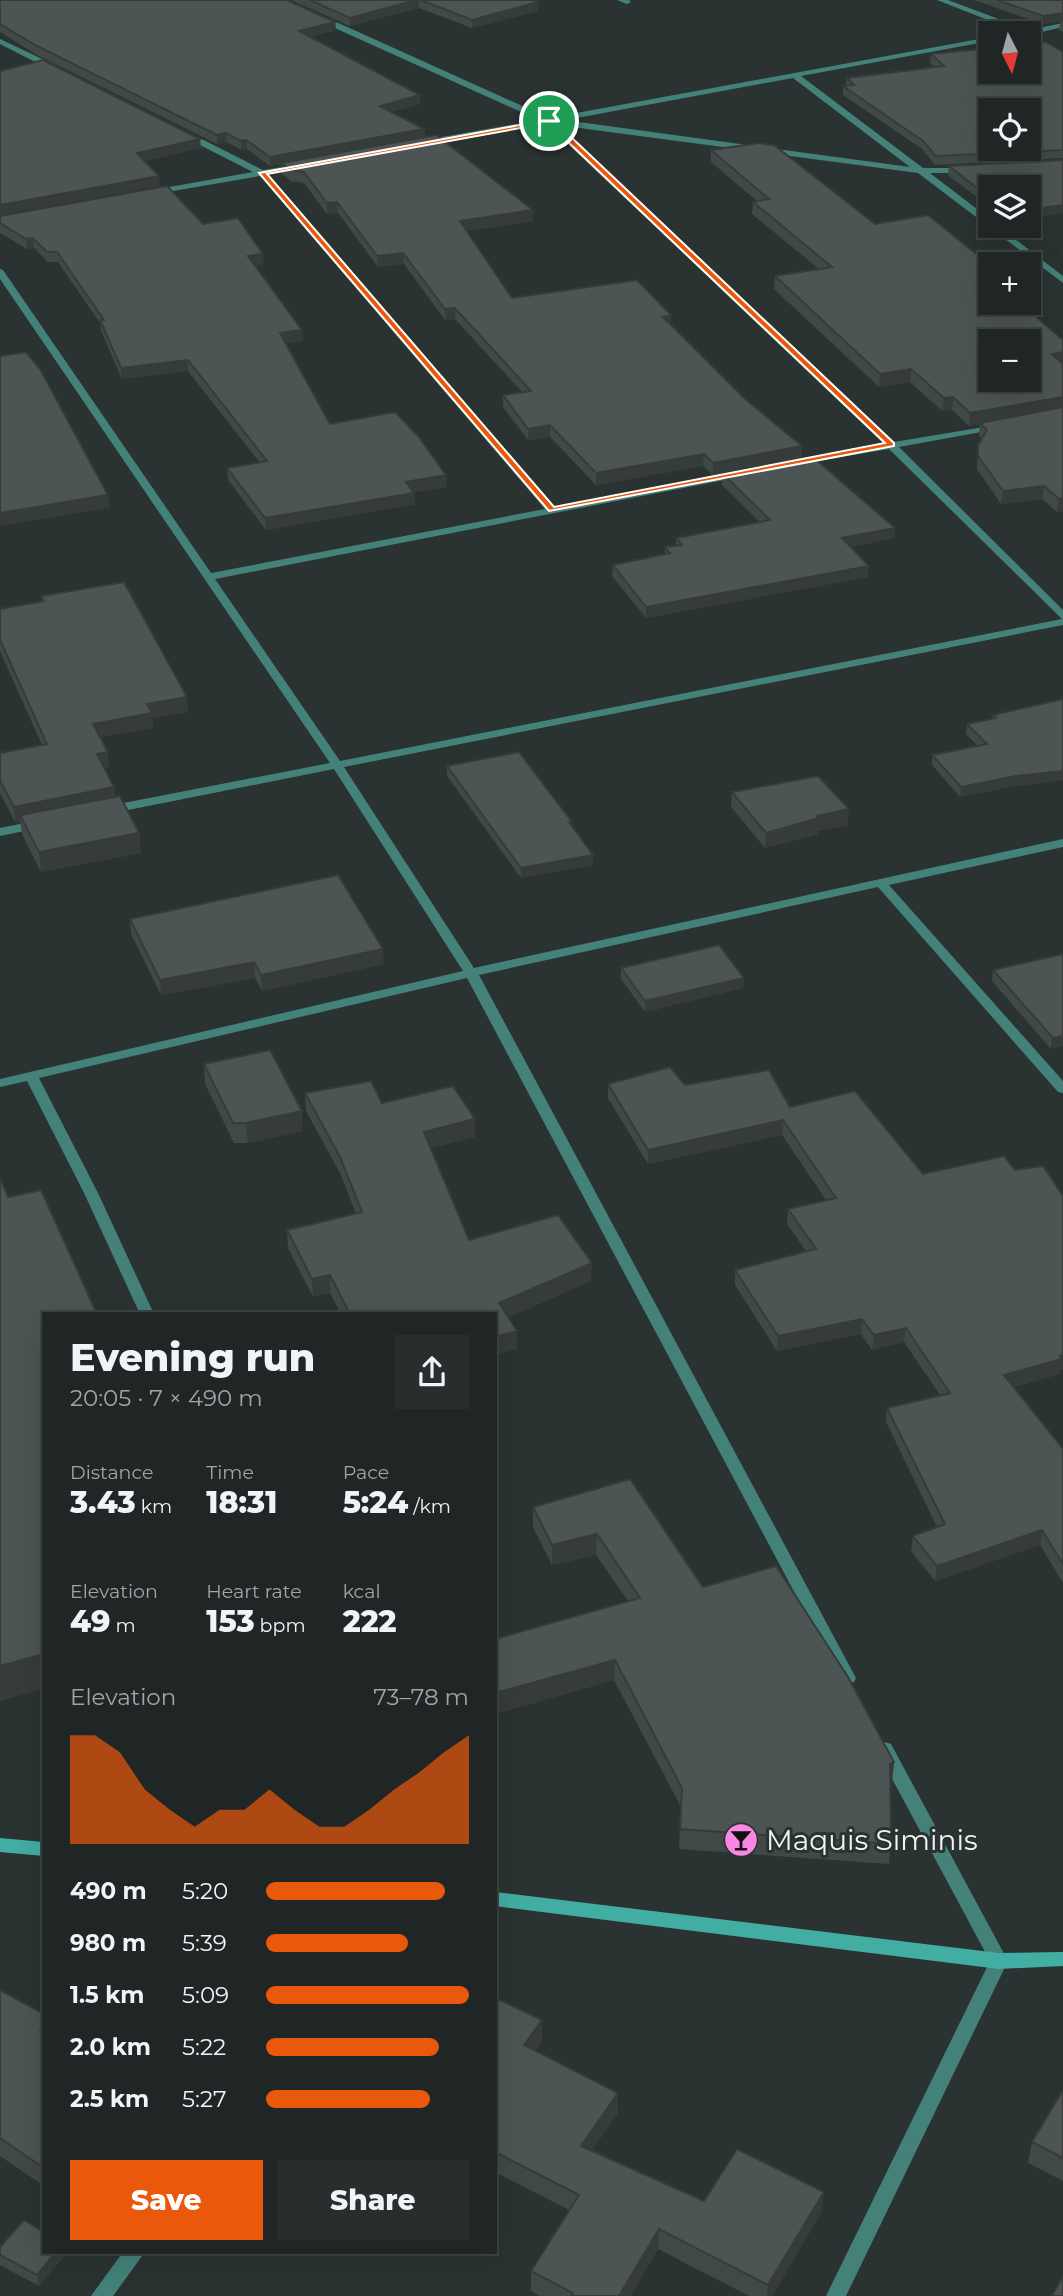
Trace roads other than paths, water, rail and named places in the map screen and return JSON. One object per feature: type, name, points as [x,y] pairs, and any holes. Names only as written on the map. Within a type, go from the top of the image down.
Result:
[{"type":"street","points":[[941,0],[996,21]]},
{"type":"street","points":[[316,16],[549,121],[924,171],[978,169]]},
{"type":"street","points":[[1041,30],[1063,25]]},
{"type":"street","points":[[0,41],[62,72]]},
{"type":"street","points":[[413,145],[978,42]]},
{"type":"street","points":[[794,75],[978,214]]},
{"type":"street","points":[[549,121],[891,445],[1063,616]]},
{"type":"street","points":[[175,129],[262,173],[552,510]]},
{"type":"street","points":[[144,194],[303,165]]},
{"type":"street","points":[[1009,238],[1063,280]]},
{"type":"street","points":[[0,272],[337,765],[471,973],[853,1689]]},
{"type":"street","points":[[782,466],[1010,423]]},
{"type":"street","points":[[208,577],[755,471]]},
{"type":"street","points":[[94,813],[1063,622]]},
{"type":"street","points":[[0,832],[54,821]]},
{"type":"street","points":[[0,1083],[471,973],[1063,843]]},
{"type":"street","points":[[881,883],[1063,1089]]},
{"type":"street","points":[[31,1076],[91,1193],[146,1312]]},
{"type":"street","points":[[880,1739],[999,1961]]},
{"type":"street","points":[[0,1844],[42,1849]]},
{"type":"street","points":[[497,1899],[999,1961],[1063,1959]]},
{"type":"street","points":[[836,2296],[999,1961]]},
{"type":"street","points":[[101,2296],[133,2254]]},
{"type":"place","name":"Maquis Siminis","points":[[741,1840]]}]
